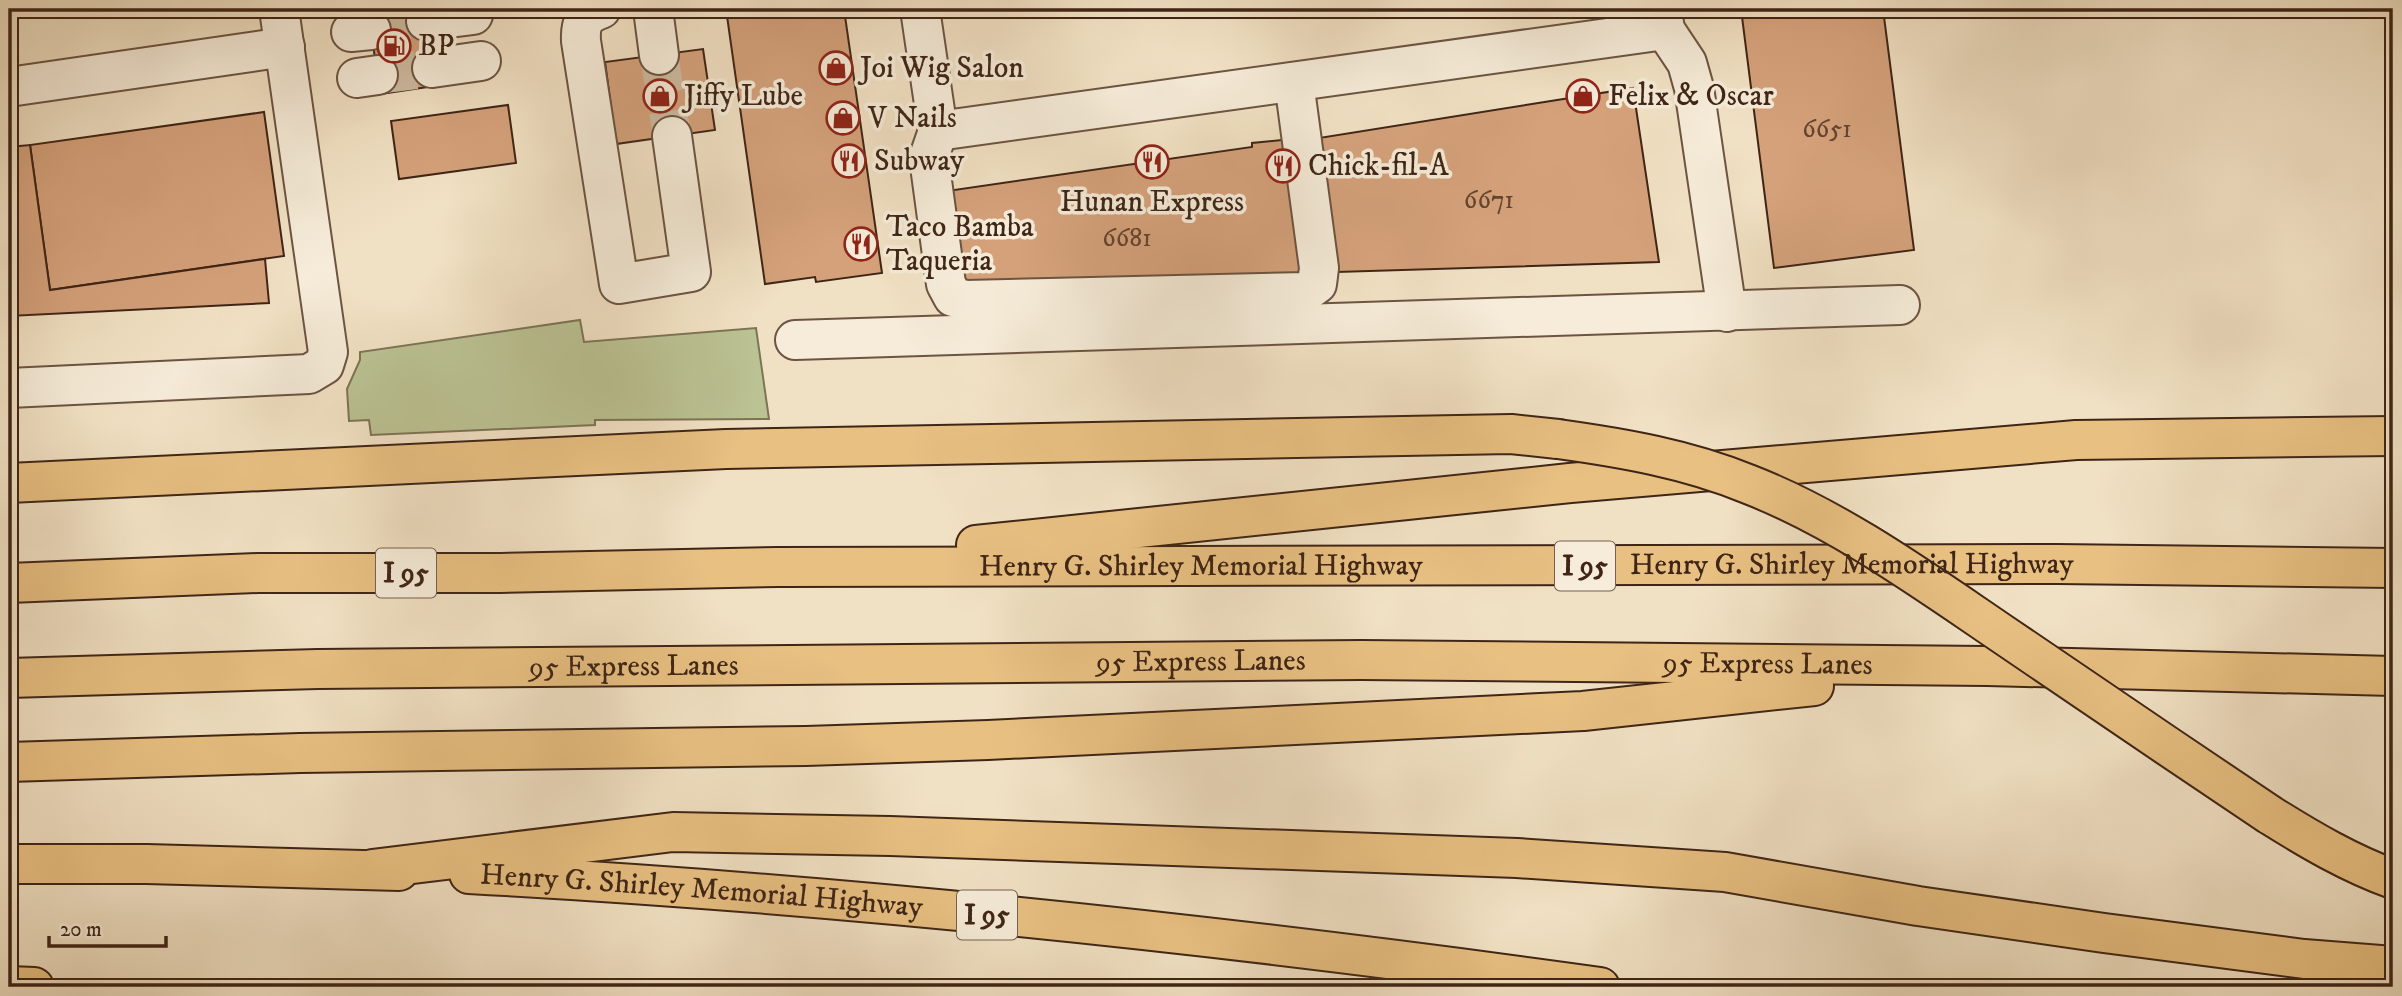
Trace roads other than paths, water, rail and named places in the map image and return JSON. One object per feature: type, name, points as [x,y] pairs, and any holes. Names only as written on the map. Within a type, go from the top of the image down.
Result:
[{"type":"highway","points":[[9,483],[726,449],[1511,434],[1613,447],[1674,459],[1749,484],[1823,520],[1925,581],[2316,844],[2363,868],[2393,879]]},
{"type":"highway","points":[[778,567],[1388,500],[1947,450],[2076,440],[2393,436]]},
{"type":"highway","name":"Henry G. Shirley Memorial Highway","points":[[9,583],[258,573],[500,573],[778,567],[2057,564],[2393,568]]},
{"type":"highway","name":"95 Express Lanes","points":[[9,678],[318,669],[1347,660],[1987,667],[2393,676]]},
{"type":"highway","points":[[9,762],[300,753],[806,746],[1171,732],[1583,711],[1987,667]]},
{"type":"highway","points":[[372,869],[673,832],[903,836],[1517,858],[1725,872],[1918,906],[2104,933],[2304,959],[2393,966]]},
{"type":"highway","name":"Henry G. Shirley Memorial Highway","points":[[9,864],[372,869],[614,882],[797,896],[1189,935],[1600,987]]},
{"type":"highway","points":[[9,986],[34,987]]},
{"type":"lane","points":[[9,388],[309,374],[324,365],[328,352],[279,9]]},
{"type":"lane","points":[[601,9],[584,18],[580,27],[619,284],[691,272],[672,136]]},
{"type":"lane","points":[[653,9],[659,55]]},
{"type":"lane","points":[[920,9],[938,131],[930,153],[930,166],[946,284],[953,297],[966,300],[1306,292],[1317,284],[1319,268],[1294,82]]},
{"type":"lane","points":[[426,22],[473,15]]},
{"type":"lane","points":[[934,336],[914,166],[918,149],[938,131],[1294,82],[1663,19],[1687,63],[1694,88],[1727,312]]},
{"type":"lane","points":[[9,87],[285,47]]},
{"type":"lane","points":[[432,68],[481,61]]},
{"type":"lane","points":[[794,341],[1900,305]]},
{"type":"tunnel","points":[[371,30],[426,21]]},
{"type":"tunnel","points":[[659,55],[672,136]]},
{"type":"tunnel","points":[[378,75],[432,68]]},
{"type":"place","name":"BP","points":[[394,46]]},
{"type":"place","name":"Joi Wig Salon","points":[[836,68]]},
{"type":"place","name":"Jiffy Lube","points":[[660,96]]},
{"type":"place","name":"Felix & Oscar","points":[[1583,96]]},
{"type":"place","name":"V Nails","points":[[843,118]]},
{"type":"place","name":"Subway","points":[[849,161]]},
{"type":"place","name":"Hunan Express","points":[[1152,162]]},
{"type":"place","name":"Chick-fil-A","points":[[1283,166]]},
{"type":"place","name":"Taco Bamba Taqueria","points":[[861,244]]}]
